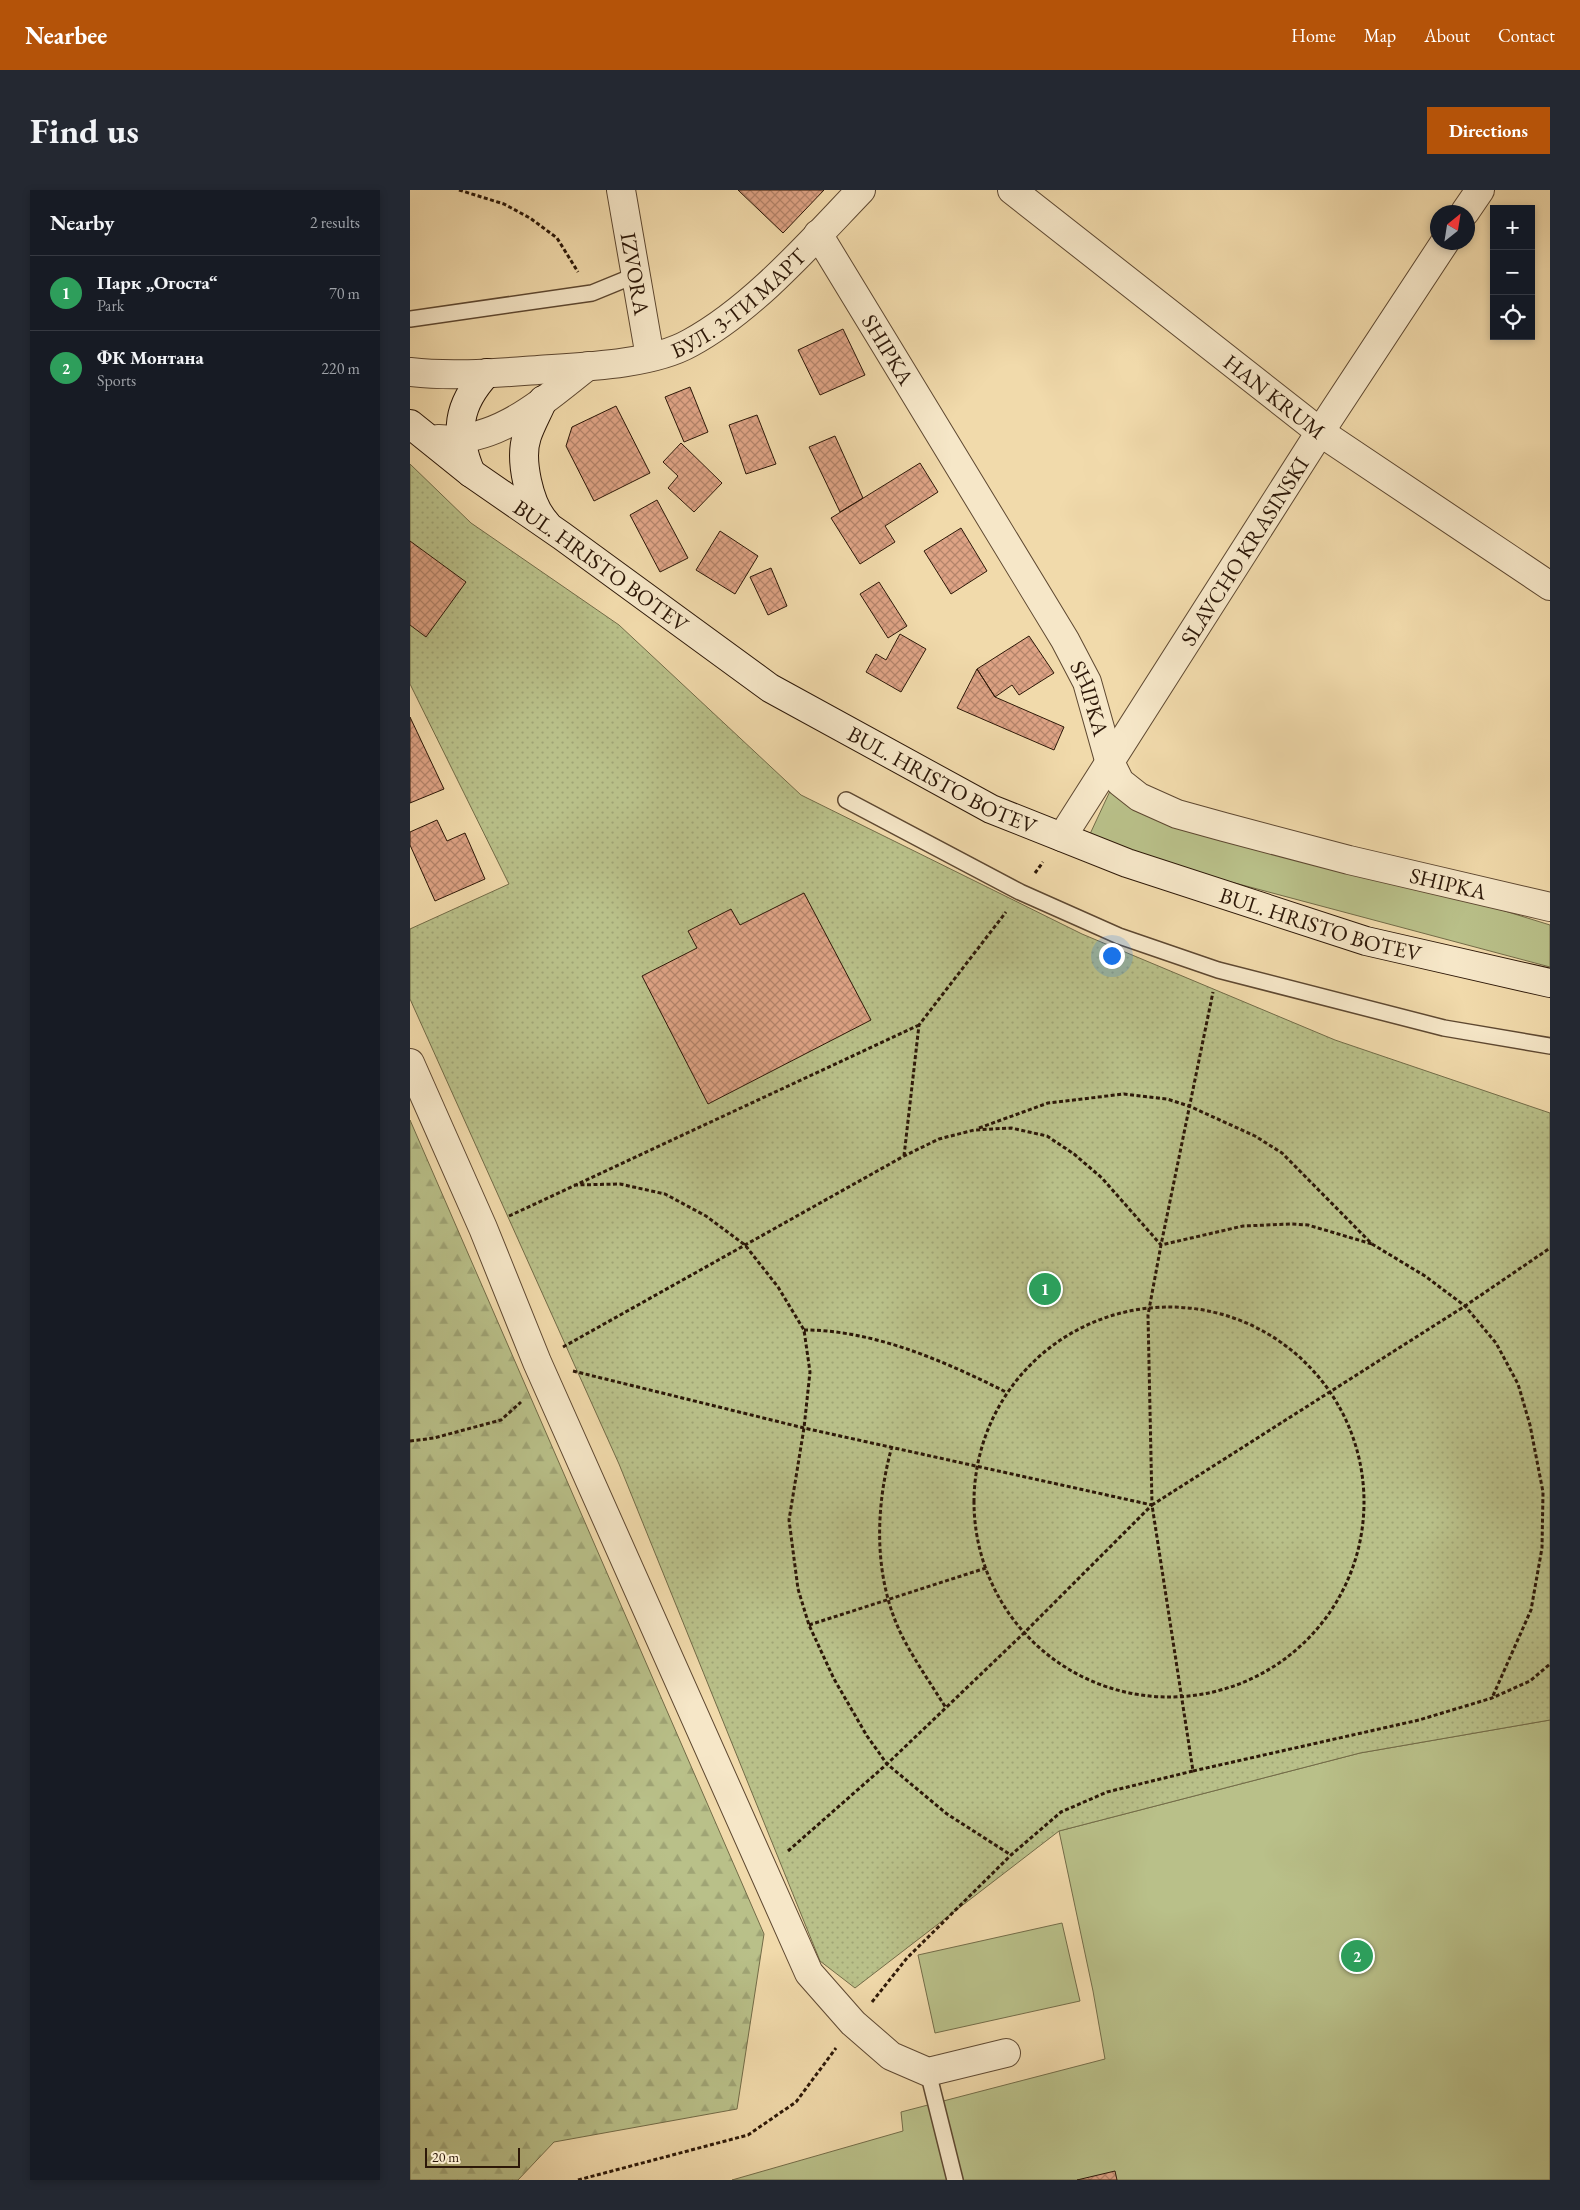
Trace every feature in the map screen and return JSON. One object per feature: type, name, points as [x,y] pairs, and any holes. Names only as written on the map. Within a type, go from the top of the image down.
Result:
[{"type":"street","name":"IZVORA","points":[[620,190],[650,357]]},
{"type":"street","name":"БУЛ. 3-ТИ МАРТ","points":[[410,372],[487,373],[588,366],[650,357],[688,344],[724,322],[768,284],[861,190]]},
{"type":"street","name":"HAN KRUM","points":[[1012,190],[1320,432],[1550,586]]},
{"type":"street","points":[[1470,205],[1480,190]]},
{"type":"street","name":"SHIPKA","points":[[818,234],[1065,640],[1087,682],[1109,760],[1120,782],[1139,797],[1177,814],[1349,860],[1550,907]]},
{"type":"street","name":"SLAVCHO KRASINSKI","points":[[1062,837],[1109,760],[1320,432],[1440,250]]},
{"type":"street","name":"БУЛ. 3-ТИ МАРТ","points":[[418,431],[460,439],[490,432],[518,419],[588,366]]},
{"type":"street","points":[[471,473],[464,457],[460,439],[460,421],[465,403],[474,387],[487,373]]},
{"type":"street","points":[[543,400],[526,437],[525,478],[540,516],[553,530]]},
{"type":"street","name":"BUL. HRISTO BOTEV","points":[[418,431],[471,473],[553,530],[770,688],[991,809],[1127,863],[1366,941],[1550,983]]},
{"type":"street","points":[[410,1063],[484,1228],[542,1371],[809,1973],[853,2023],[891,2056],[928,2072],[1006,2053]]},
{"type":"lane","points":[[410,319],[592,293],[636,275]]},
{"type":"lane","points":[[846,800],[1020,892],[1119,936],[1218,970],[1444,1028],[1550,1046]]},
{"type":"lane","points":[[928,2072],[955,2180]]},
{"type":"path","points":[[459,190],[504,204],[530,218],[557,238],[592,293]]},
{"type":"path","points":[[484,1228],[919,1025],[1062,837]]},
{"type":"path","points":[[1193,1771],[1152,1505],[1150,1309],[1161,1245],[1218,970]]},
{"type":"path","points":[[904,1156],[919,1025]]},
{"type":"path","points":[[410,1441],[434,1438],[501,1420],[542,1371],[745,1245],[938,1139],[974,1130],[1048,1103],[1124,1094],[1167,1099],[1189,1106],[1255,1136],[1282,1153],[1372,1244],[1425,1276],[1465,1306],[1496,1343],[1518,1384],[1530,1425],[1543,1492],[1542,1548],[1531,1610],[1492,1698]]},
{"type":"path","points":[[974,1130],[1011,1128],[1047,1136],[1074,1154],[1102,1178],[1161,1245]]},
{"type":"path","points":[[574,1185],[620,1184],[665,1194],[706,1216],[745,1245],[778,1287],[804,1330],[810,1372],[804,1428],[789,1520],[798,1589],[809,1625],[839,1687],[867,1736],[887,1764],[947,1814],[1011,1855]]},
{"type":"path","points":[[1161,1245],[1242,1226],[1291,1224],[1308,1225],[1372,1244]]},
{"type":"path","points":[[765,1872],[887,1764],[1024,1633],[1152,1505],[1465,1306],[1550,1248]]},
{"type":"path","points":[[1177,1308],[1215,1313],[1251,1326],[1284,1345],[1313,1371],[1336,1402],[1357,1450],[1365,1502],[1358,1554],[1337,1603],[1305,1644],[1262,1675],[1213,1693],[1161,1698],[1110,1689],[1063,1667],[1024,1633],[999,1599],[986,1568],[973,1507],[979,1453],[989,1425],[1006,1392],[1024,1368],[1054,1344],[1092,1323],[1133,1310],[1150,1309],[1177,1308]]},
{"type":"path","points":[[804,1330],[820,1330],[864,1337],[948,1365],[1006,1392]]},
{"type":"path","points":[[542,1371],[892,1446],[1152,1505]]},
{"type":"path","points":[[892,1446],[884,1481],[879,1525],[880,1552],[889,1601],[908,1648],[946,1708]]},
{"type":"path","points":[[809,1625],[889,1601],[986,1568]]},
{"type":"path","points":[[578,2180],[748,2135],[796,2102],[853,2023],[907,1958],[1011,1855],[1061,1812],[1107,1792],[1419,1720],[1492,1698],[1530,1681],[1550,1664]]},
{"type":"green space","points":[[410,464],[471,523],[619,625],[801,795],[1082,934],[1335,1040],[1550,1113],[1550,1720],[1360,1753],[1059,1831],[855,1988],[820,1961],[619,1464],[410,999],[410,929],[509,884],[410,684]]},
{"type":"green space","points":[[1111,789],[1550,925],[1550,967],[1171,866],[1090,834]]},
{"type":"green space","points":[[410,1120],[764,1934],[737,2109],[554,2142],[518,2180],[410,2180]]},
{"type":"green space","points":[[1550,1720],[1550,2180],[732,2180],[903,2131],[901,2112],[1105,2059],[1093,1991],[1059,1831],[1360,1753]]},
{"type":"green space","points":[[1062,1923],[1080,2001],[935,2033],[918,1955]]},
{"type":"building","points":[[738,190],[824,190],[783,233]]},
{"type":"building","points":[[843,329],[865,375],[820,395],[798,350]]},
{"type":"building","points":[[690,387],[708,432],[684,442],[665,397]]},
{"type":"building","points":[[616,406],[650,473],[594,501],[566,446],[572,427]]},
{"type":"building","points":[[757,415],[776,464],[746,474],[729,425]]},
{"type":"building","points":[[835,436],[863,498],[840,512],[809,447]]},
{"type":"building","points":[[681,443],[722,483],[694,512],[668,488],[678,476],[663,462]]},
{"type":"building","points":[[920,463],[938,492],[885,526],[895,542],[860,564],[831,518]]},
{"type":"building","points":[[657,500],[688,558],[660,572],[630,515]]},
{"type":"building","points":[[961,528],[987,571],[951,594],[924,551]]},
{"type":"building","points":[[720,531],[758,556],[735,594],[696,570]]},
{"type":"building","points":[[410,541],[466,582],[426,637],[410,625]]},
{"type":"building","points":[[771,568],[787,606],[768,615],[750,577]]},
{"type":"building","points":[[879,582],[907,626],[888,638],[860,594]]},
{"type":"building","points":[[900,634],[926,649],[901,692],[866,672],[876,654],[886,660]]},
{"type":"building","points":[[1029,636],[1054,673],[1019,695],[1012,685],[995,697],[977,669]]},
{"type":"building","points":[[977,669],[995,697],[1064,727],[1054,750],[957,708]]},
{"type":"building","points":[[410,717],[444,789],[410,803]]},
{"type":"building","points":[[437,820],[447,841],[465,833],[485,879],[435,901],[410,845],[410,832]]},
{"type":"building","points":[[804,893],[871,1020],[708,1104],[642,976],[697,948],[688,931],[731,909],[740,925]]},
{"type":"building","points":[[1115,2171],[1117,2180],[1077,2180]]},
{"type":"place","name":"Парк „Огоста“","points":[[1045,1289]]},
{"type":"place","name":"ФК Монтана","points":[[1357,1956]]}]
